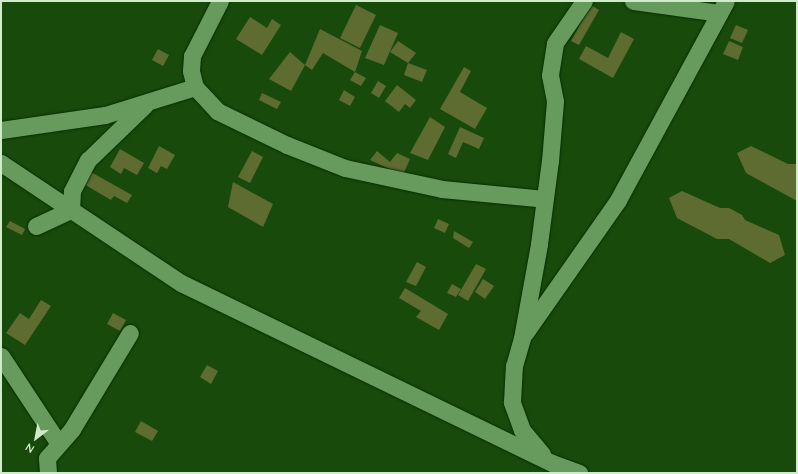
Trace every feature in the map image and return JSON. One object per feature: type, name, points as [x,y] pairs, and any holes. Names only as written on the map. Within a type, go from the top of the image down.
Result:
[{"type":"street","points":[[220,1],[192,56],[191,71],[195,87],[217,111],[287,145],[345,168],[442,189],[544,199]]},
{"type":"street","points":[[552,463],[532,446],[522,430],[512,402],[514,366],[522,338],[544,199],[555,101],[550,75],[555,43],[584,1]]},
{"type":"street","points":[[522,338],[618,200],[722,7],[633,1]]},
{"type":"street","points":[[1,130],[105,115],[195,87]]},
{"type":"street","points":[[71,210],[72,191],[88,160],[150,101]]},
{"type":"street","points":[[1,162],[181,283],[552,463],[580,473]]},
{"type":"street","points":[[36,226],[71,210]]},
{"type":"street","points":[[48,473],[47,458],[72,429],[130,333]]},
{"type":"street","points":[[1,356],[59,444]]},
{"type":"building","points":[[356,5],[376,15],[360,48],[340,38]]},
{"type":"building","points":[[591,5],[599,10],[579,45],[571,41]]},
{"type":"building","points":[[250,17],[267,28],[272,19],[281,25],[262,55],[236,39]]},
{"type":"building","points":[[380,25],[398,33],[384,65],[365,58]]},
{"type":"building","points":[[736,25],[748,30],[742,43],[730,38]]},
{"type":"building","points":[[320,29],[362,51],[355,72],[323,53],[312,70],[305,65]]},
{"type":"building","points":[[621,32],[634,39],[613,78],[579,59],[586,46],[608,58]]},
{"type":"building","points":[[398,41],[416,53],[408,63],[390,52]]},
{"type":"building","points":[[729,41],[743,47],[738,60],[723,54]]},
{"type":"building","points":[[158,49],[169,55],[163,66],[152,60]]},
{"type":"building","points":[[290,52],[305,65],[291,91],[269,79]]},
{"type":"building","points":[[408,63],[427,70],[422,82],[404,75]]},
{"type":"building","points":[[464,67],[471,71],[460,92],[487,108],[475,129],[440,109]]},
{"type":"building","points":[[355,72],[366,78],[361,86],[350,80]]},
{"type":"building","points":[[378,81],[386,86],[379,98],[371,93]]},
{"type":"building","points":[[397,85],[416,100],[410,108],[405,104],[399,112],[385,101]]},
{"type":"building","points":[[344,90],[355,97],[350,106],[339,100]]},
{"type":"building","points":[[262,93],[281,102],[277,109],[259,100]]},
{"type":"building","points":[[430,117],[445,127],[428,160],[410,153]]},
{"type":"building","points":[[460,127],[484,138],[479,149],[463,142],[456,158],[448,154]]},
{"type":"building","points":[[159,146],[175,155],[167,169],[161,166],[157,173],[148,168]]},
{"type":"building","points":[[751,146],[788,164],[797,164],[797,201],[746,173],[737,153]]},
{"type":"building","points":[[120,149],[144,163],[137,175],[124,168],[121,174],[110,167]]},
{"type":"building","points":[[252,151],[263,157],[250,183],[238,177]]},
{"type":"building","points":[[377,151],[390,162],[397,153],[410,159],[403,175],[370,160]]},
{"type":"building","points":[[89,171],[132,195],[127,203],[114,196],[111,200],[82,183]]},
{"type":"building","points":[[233,182],[273,204],[263,227],[228,207]]},
{"type":"building","points":[[682,191],[720,208],[729,208],[742,215],[745,220],[779,235],[785,255],[770,263],[729,239],[717,239],[677,218],[669,198]]},
{"type":"building","points":[[438,219],[449,224],[445,233],[434,228]]},
{"type":"building","points":[[10,221],[25,229],[22,235],[6,227]]},
{"type":"building","points":[[454,231],[473,242],[469,248],[453,238]]},
{"type":"building","points":[[417,262],[426,267],[416,286],[406,282]]},
{"type":"building","points":[[476,264],[486,269],[468,301],[458,295]]},
{"type":"building","points":[[483,279],[494,286],[485,299],[475,292]]},
{"type":"building","points":[[452,284],[461,289],[456,297],[447,293]]},
{"type":"building","points":[[405,288],[448,314],[439,330],[416,317],[421,311],[399,298]]},
{"type":"building","points":[[41,300],[51,306],[25,345],[6,333],[20,313],[29,319]]},
{"type":"building","points":[[113,313],[126,320],[120,331],[107,324]]},
{"type":"building","points":[[207,365],[218,371],[211,384],[200,377]]},
{"type":"building","points":[[141,421],[158,431],[152,441],[135,432]]}]
